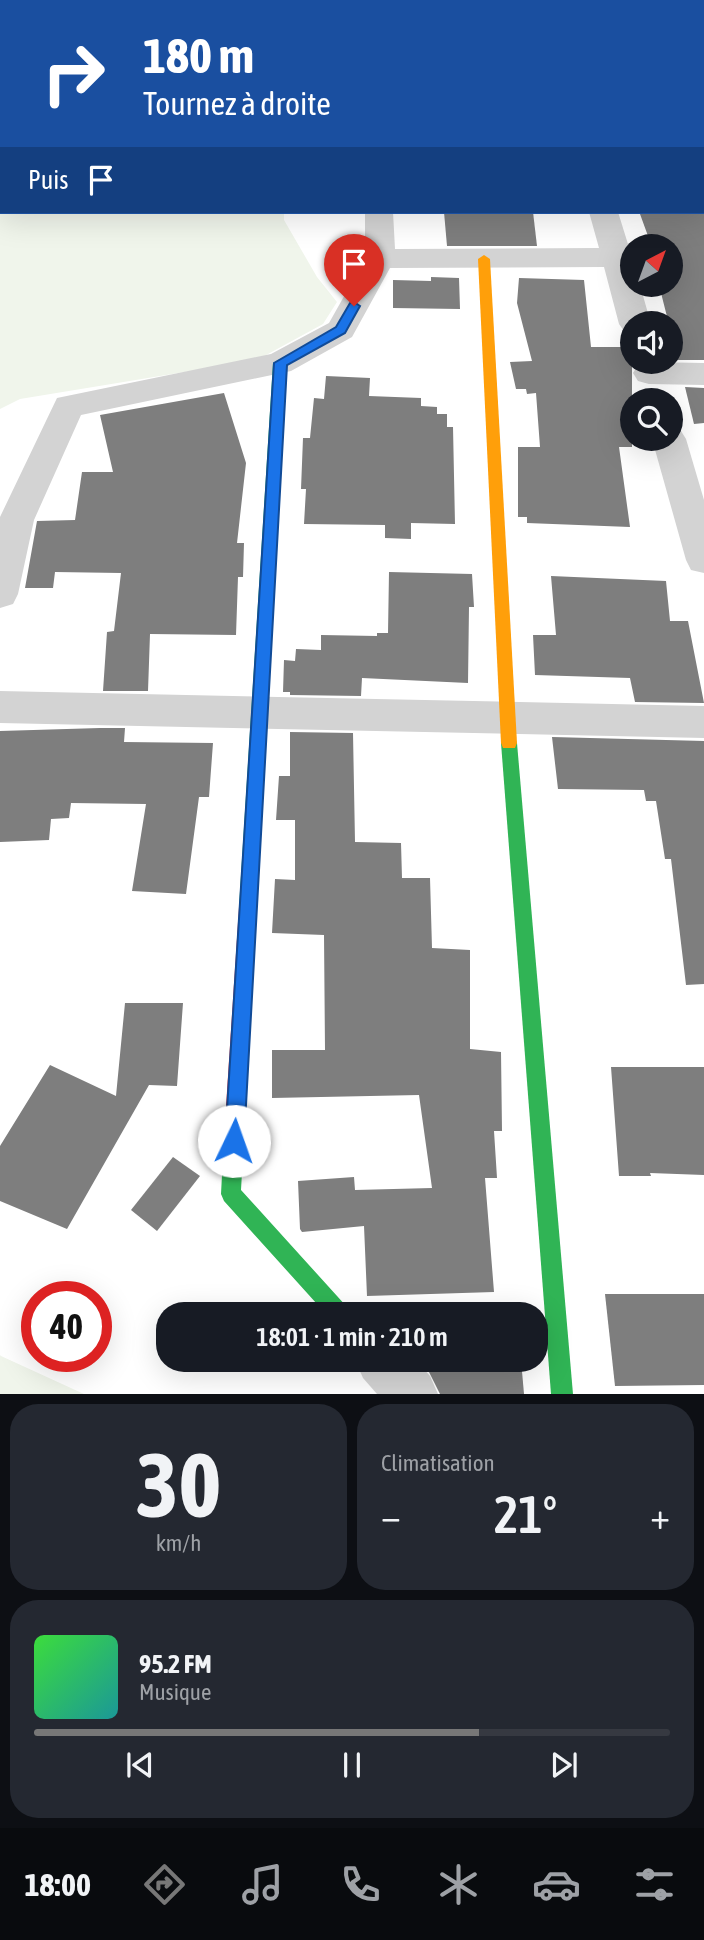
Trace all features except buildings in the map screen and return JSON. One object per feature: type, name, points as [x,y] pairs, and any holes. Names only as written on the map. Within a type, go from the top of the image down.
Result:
[{"type":"street","points":[[0,594],[16,520],[69,406],[280,363],[341,330],[380,258],[379,214]]},
{"type":"street","points":[[605,214],[632,311]]},
{"type":"street","points":[[380,258],[617,257]]},
{"type":"street","points":[[484,259],[507,716],[562,1394]]},
{"type":"street","points":[[280,363],[231,1195],[329,1302]]},
{"type":"street","points":[[651,379],[704,374]]},
{"type":"street","points":[[672,451],[704,560]]},
{"type":"street","points":[[0,707],[704,722]]},
{"type":"street","points":[[392,1372],[412,1394]]},
{"type":"shaded area","points":[[0,214],[284,214],[284,220],[317,277],[337,302],[323,324],[257,360],[20,399],[0,409]]},
{"type":"shaded area","points":[[0,1355],[21,1365],[21,1372],[36,1372],[84,1394],[0,1394]]},
{"type":"traffic: fast","points":[[248,907],[280,363]]},
{"type":"traffic: fast","points":[[509,743],[562,1394]]},
{"type":"traffic: fast","points":[[234,1137],[231,1194],[329,1302]]},
{"type":"traffic: slow","points":[[484,259],[509,743]]},
{"type":"traffic: jam","points":[[234,1137],[248,907]]},
{"type":"route","points":[[234,1141],[280,363],[341,330],[354,306]]}]
